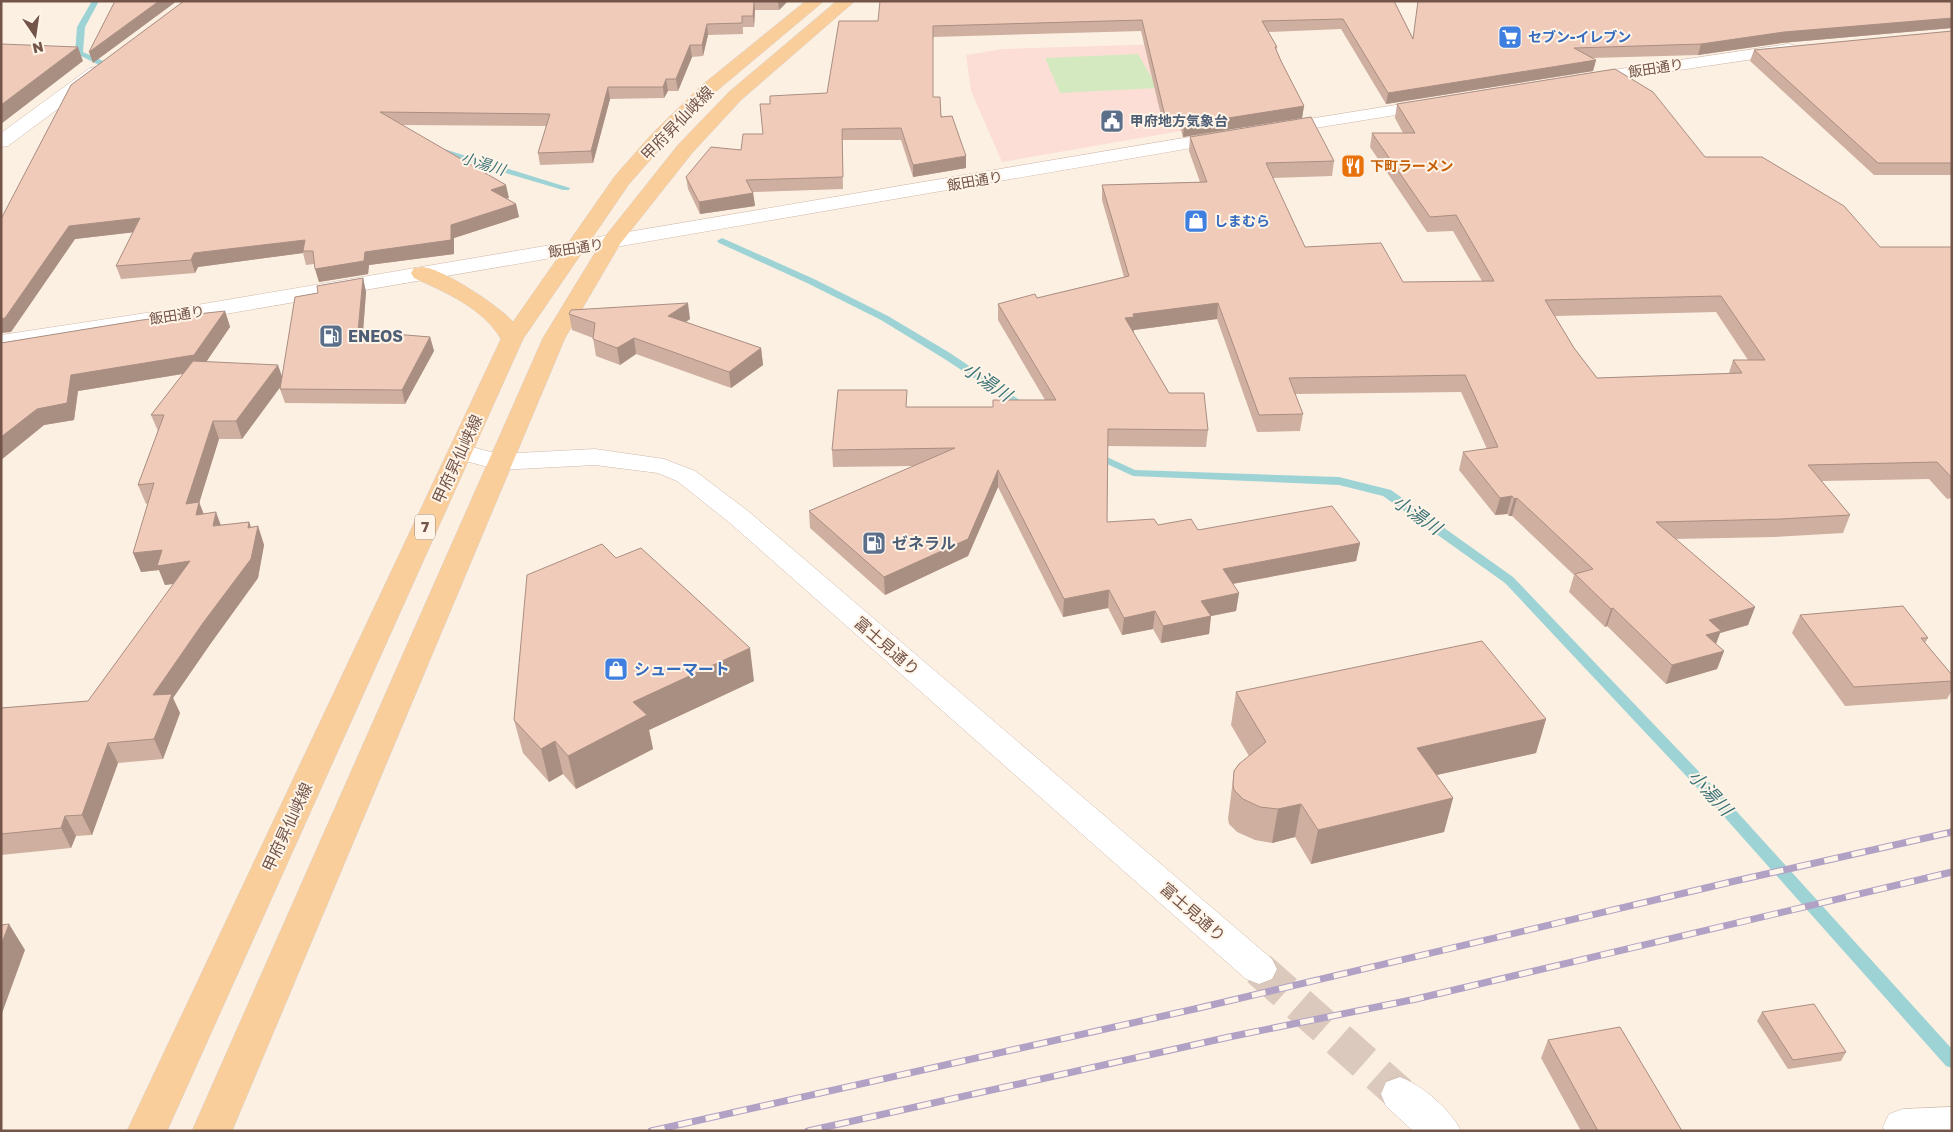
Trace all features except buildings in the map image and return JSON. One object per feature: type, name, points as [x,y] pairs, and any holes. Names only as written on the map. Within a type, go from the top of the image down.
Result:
[{"type":"main road","name":"甲府昇仙峡線","points":[[146,1131],[512,340],[573,248],[622,180],[659,138],[707,90],[816,1]]},
{"type":"main road","name":"甲府昇仙峡線","points":[[212,1131],[554,338],[611,242],[685,149],[735,96],[764,69],[847,1]]},
{"type":"main road","name":"飯田通り","points":[[1571,82],[1714,59],[1809,47]]},
{"type":"main road","points":[[1,142],[102,68]]},
{"type":"main road","points":[[1262,132],[1456,100]]},
{"type":"main road","name":"飯田通り","points":[[1,342],[611,242],[1243,135]]},
{"type":"main road","points":[[422,273],[447,285],[502,322],[512,340]]},
{"type":"main road","name":"富士見通り","points":[[460,452],[499,462],[595,457],[626,460],[664,467],[686,476],[739,517],[1259,969]]},
{"type":"main road","points":[[1400,1094],[1441,1131]]},
{"type":"main road","points":[[1905,1131],[1903,1127],[1952,1125]]},
{"type":"shaded area","points":[[1162,44],[1198,128],[1002,162],[971,91],[966,55],[1003,49]]},
{"type":"green space","points":[[1138,54],[1158,88],[1060,93],[1045,58]]},
{"type":"waterway","name":"小湯川","points":[[96,1],[81,27],[79,53],[116,70]]},
{"type":"waterway","name":"小湯川","points":[[441,151],[566,188]]},
{"type":"waterway","name":"小湯川","points":[[722,241],[811,281],[884,318],[947,355],[1028,409]]},
{"type":"waterway","name":"小湯川","points":[[1094,454],[1133,473],[1339,481],[1387,493],[1509,580],[1724,807],[1952,1061]]},
{"type":"tunnel","points":[[1259,969],[1400,1094]]},
{"type":"railway","points":[[651,1131],[1199,1008],[1735,881],[1952,832]]},
{"type":"railway","points":[[808,1131],[1229,1037],[1416,999],[1952,872]]},
{"type":"place","name":"セブン-イレブン","points":[[1510,37]]},
{"type":"place","name":"甲府地方気象台","points":[[1112,121]]},
{"type":"place","name":"下町ラーメン","points":[[1353,166]]},
{"type":"place","name":"しまむら","points":[[1196,221]]},
{"type":"place","name":"ENEOS","points":[[331,336]]},
{"type":"place","name":"ゼネラル","points":[[874,543]]},
{"type":"place","name":"シューマート","points":[[616,669]]}]
